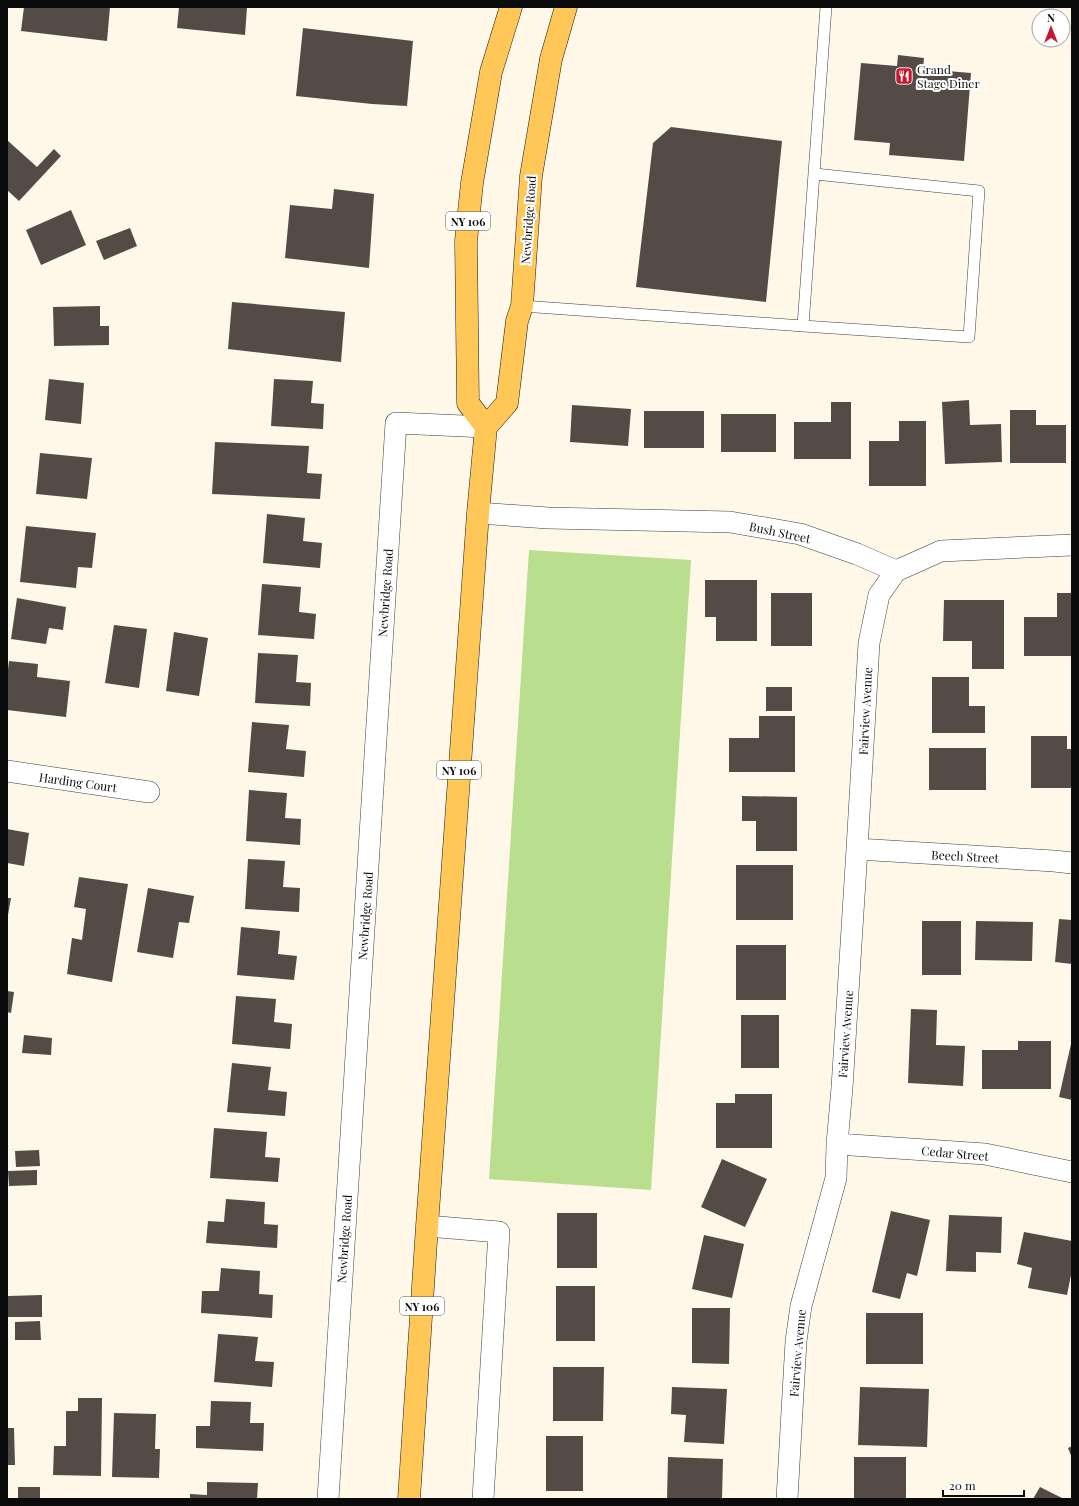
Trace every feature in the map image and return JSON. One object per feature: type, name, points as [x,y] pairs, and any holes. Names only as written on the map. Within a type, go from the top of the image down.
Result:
[{"type":"main road","name":"NY 106","points":[[409,1499],[478,514],[486,427],[468,403],[466,241],[472,182],[491,72],[510,7]]},
{"type":"main road","name":"Newbridge Road","points":[[486,427],[507,403],[517,321],[522,306],[531,176],[551,59],[566,7]]},
{"type":"street","name":"Newbridge Road","points":[[328,1499],[396,423],[486,427]]},
{"type":"street","name":"Bush Street","points":[[478,514],[548,518],[730,522],[800,534],[857,554],[896,572]]},
{"type":"street","points":[[896,572],[941,551],[1072,545]]},
{"type":"street","name":"Fairview Avenue","points":[[787,1499],[796,1341],[801,1306],[836,1178],[869,642],[879,595],[896,572]]},
{"type":"street","name":"Harding Court","points":[[7,771],[149,792]]},
{"type":"street","name":"Beech Street","points":[[857,849],[1054,861],[1072,864]]},
{"type":"street","name":"Cedar Street","points":[[837,1144],[984,1154],[1072,1172]]},
{"type":"street","points":[[427,1226],[499,1232],[483,1499]]},
{"type":"lane","points":[[802,326],[826,7]]},
{"type":"lane","points":[[522,306],[970,337],[979,191],[814,174]]},
{"type":"green space","points":[[529,550],[691,560],[651,1190],[489,1179]]},
{"type":"building","points":[[24,7],[110,7],[107,41],[21,31]]},
{"type":"building","points":[[179,7],[247,7],[245,35],[177,28]]},
{"type":"building","points":[[303,28],[413,41],[407,106],[296,96]]},
{"type":"building","points":[[898,55],[924,58],[923,69],[971,73],[964,161],[889,155],[890,143],[854,140],[861,63],[897,66]]},
{"type":"building","points":[[671,127],[782,141],[766,302],[636,287],[653,143]]},
{"type":"building","points":[[7,140],[37,167],[54,149],[61,156],[19,201],[7,190]]},
{"type":"building","points":[[334,189],[374,194],[369,268],[285,258],[290,205],[332,209]]},
{"type":"building","points":[[71,210],[86,245],[41,265],[26,230]]},
{"type":"building","points":[[130,228],[137,246],[104,260],[96,241]]},
{"type":"building","points":[[232,302],[345,312],[341,362],[228,349]]},
{"type":"building","points":[[100,306],[100,326],[109,326],[109,345],[54,346],[53,307]]},
{"type":"building","points":[[49,379],[84,383],[81,424],[45,420]]},
{"type":"building","points":[[274,379],[313,381],[311,403],[324,404],[323,429],[271,426]]},
{"type":"building","points":[[969,400],[970,425],[1001,424],[1002,462],[945,464],[942,402]]},
{"type":"building","points":[[831,402],[851,402],[851,459],[794,459],[794,422],[831,422]]},
{"type":"building","points":[[572,405],[631,409],[628,446],[570,442]]},
{"type":"building","points":[[1010,410],[1036,410],[1036,425],[1066,425],[1066,463],[1010,463]]},
{"type":"building","points":[[644,411],[704,411],[704,448],[644,448]]},
{"type":"building","points":[[721,414],[776,414],[776,452],[721,452]]},
{"type":"building","points":[[899,421],[926,421],[926,486],[869,486],[869,441],[899,441]]},
{"type":"building","points":[[215,442],[309,446],[307,473],[322,474],[320,499],[212,494]]},
{"type":"building","points":[[40,453],[92,458],[87,499],[36,494]]},
{"type":"building","points":[[267,514],[305,518],[303,541],[322,543],[320,568],[263,563]]},
{"type":"building","points":[[26,526],[96,533],[92,568],[78,567],[76,588],[20,582]]},
{"type":"building","points":[[705,580],[757,580],[757,641],[716,641],[716,617],[705,617]]},
{"type":"building","points":[[262,584],[301,587],[299,612],[316,614],[314,639],[258,635]]},
{"type":"building","points":[[771,593],[812,593],[812,646],[771,646]]},
{"type":"building","points":[[1057,593],[1072,593],[1072,656],[1024,656],[1024,617],[1057,617]]},
{"type":"building","points":[[17,598],[66,607],[63,630],[49,628],[46,644],[11,639]]},
{"type":"building","points":[[944,600],[1004,600],[1004,669],[972,669],[972,641],[943,641]]},
{"type":"building","points":[[114,625],[147,629],[139,688],[105,683]]},
{"type":"building","points":[[174,632],[208,638],[199,696],[166,691]]},
{"type":"building","points":[[258,653],[298,655],[296,682],[311,683],[310,706],[255,703]]},
{"type":"building","points":[[9,661],[38,664],[37,677],[70,681],[66,717],[7,710],[7,678]]},
{"type":"building","points":[[932,677],[969,677],[969,706],[985,706],[985,733],[932,733]]},
{"type":"building","points":[[766,687],[792,687],[792,711],[766,711]]},
{"type":"building","points":[[759,716],[795,716],[795,772],[729,772],[729,738],[759,738]]},
{"type":"building","points":[[252,722],[289,725],[286,749],[306,751],[304,777],[248,772]]},
{"type":"building","points":[[1031,736],[1067,736],[1067,749],[1072,749],[1072,788],[1031,788]]},
{"type":"building","points":[[929,748],[986,748],[986,790],[929,790]]},
{"type":"building","points":[[249,790],[287,793],[285,818],[301,819],[300,845],[246,841]]},
{"type":"building","points":[[742,796],[797,797],[797,851],[756,851],[756,821],[742,821]]},
{"type":"building","points":[[7,829],[29,833],[24,866],[7,863]]},
{"type":"building","points":[[248,859],[285,861],[283,887],[300,888],[299,912],[245,909]]},
{"type":"building","points":[[736,865],[793,865],[793,920],[736,920]]},
{"type":"building","points":[[79,877],[128,884],[112,982],[67,974],[72,938],[82,940],[86,909],[74,907]]},
{"type":"building","points":[[148,888],[194,896],[189,923],[179,922],[173,958],[137,952]]},
{"type":"building","points":[[7,898],[11,898],[8,915],[7,915]]},
{"type":"building","points":[[1059,919],[1072,920],[1072,964],[1055,962]]},
{"type":"building","points":[[922,921],[961,921],[961,975],[922,975]]},
{"type":"building","points":[[976,921],[1033,922],[1032,961],[975,960]]},
{"type":"building","points":[[241,927],[280,931],[278,954],[297,956],[294,980],[237,975]]},
{"type":"building","points":[[736,945],[786,945],[786,1000],[736,1000]]},
{"type":"building","points":[[7,991],[14,992],[11,1013],[7,1012]]},
{"type":"building","points":[[236,996],[276,999],[274,1022],[292,1024],[290,1049],[232,1044]]},
{"type":"building","points":[[911,1009],[937,1010],[936,1045],[965,1046],[963,1086],[908,1083]]},
{"type":"building","points":[[741,1015],[779,1015],[779,1068],[741,1068]]},
{"type":"building","points":[[24,1035],[52,1038],[51,1055],[22,1053]]},
{"type":"building","points":[[1018,1041],[1051,1041],[1051,1089],[982,1089],[982,1050],[1018,1050]]},
{"type":"building","points":[[1072,1044],[1072,1100],[1059,1097]]},
{"type":"building","points":[[232,1063],[271,1067],[268,1090],[287,1092],[285,1116],[227,1112]]},
{"type":"building","points":[[735,1094],[772,1094],[772,1148],[716,1148],[716,1103],[735,1103]]},
{"type":"building","points":[[214,1128],[267,1132],[265,1157],[280,1158],[278,1182],[210,1178]]},
{"type":"building","points":[[39,1150],[40,1166],[16,1167],[15,1151]]},
{"type":"building","points":[[722,1159],[767,1179],[745,1227],[701,1207]]},
{"type":"building","points":[[37,1170],[37,1185],[9,1186],[8,1171]]},
{"type":"building","points":[[226,1199],[265,1202],[264,1224],[278,1225],[277,1248],[206,1243],[208,1221],[224,1222]]},
{"type":"building","points":[[891,1211],[930,1220],[917,1276],[907,1273],[900,1299],[872,1292]]},
{"type":"building","points":[[557,1213],[597,1213],[597,1268],[557,1268]]},
{"type":"building","points":[[949,1215],[1002,1217],[1001,1253],[976,1252],[976,1272],[946,1271]]},
{"type":"building","points":[[1024,1232],[1072,1241],[1072,1270],[1067,1295],[1028,1288],[1032,1268],[1017,1264]]},
{"type":"building","points":[[704,1235],[744,1244],[732,1298],[692,1289]]},
{"type":"building","points":[[221,1268],[260,1271],[259,1294],[273,1295],[272,1318],[201,1313],[202,1291],[219,1291]]},
{"type":"building","points":[[556,1286],[595,1286],[595,1341],[556,1341]]},
{"type":"building","points":[[42,1295],[42,1317],[8,1317],[8,1296]]},
{"type":"building","points":[[692,1308],[730,1308],[729,1364],[692,1363]]},
{"type":"building","points":[[866,1313],[923,1313],[923,1364],[866,1364]]},
{"type":"building","points":[[40,1321],[41,1340],[15,1340],[15,1322]]},
{"type":"building","points":[[218,1334],[258,1337],[255,1361],[274,1362],[272,1387],[214,1382]]},
{"type":"building","points":[[553,1367],[604,1367],[603,1421],[553,1421]]},
{"type":"building","points":[[672,1387],[727,1389],[724,1444],[684,1442],[686,1415],[671,1414]]},
{"type":"building","points":[[860,1387],[929,1389],[927,1447],[858,1445]]},
{"type":"building","points":[[78,1398],[102,1398],[101,1476],[53,1475],[54,1446],[66,1446],[66,1411],[78,1411]]},
{"type":"building","points":[[211,1401],[251,1402],[250,1423],[264,1423],[263,1451],[196,1448],[196,1426],[210,1426]]},
{"type":"building","points":[[114,1413],[156,1414],[155,1449],[160,1449],[159,1478],[112,1477]]},
{"type":"building","points":[[7,1428],[14,1428],[15,1465],[7,1465]]},
{"type":"building","points":[[546,1436],[583,1436],[583,1491],[546,1491]]},
{"type":"building","points":[[1072,1446],[1072,1458],[1068,1448]]},
{"type":"building","points":[[668,1457],[723,1459],[722,1499],[667,1499]]},
{"type":"building","points":[[854,1457],[906,1457],[906,1499],[854,1499]]},
{"type":"building","points":[[207,1482],[258,1483],[257,1499],[190,1499],[190,1494],[207,1495]]},
{"type":"building","points":[[18,1487],[40,1487],[40,1499],[18,1499]]},
{"type":"building","points":[[1040,1487],[1064,1499],[1033,1499]]},
{"type":"place","name":"Grand Stage Diner","points":[[904,76]]}]
